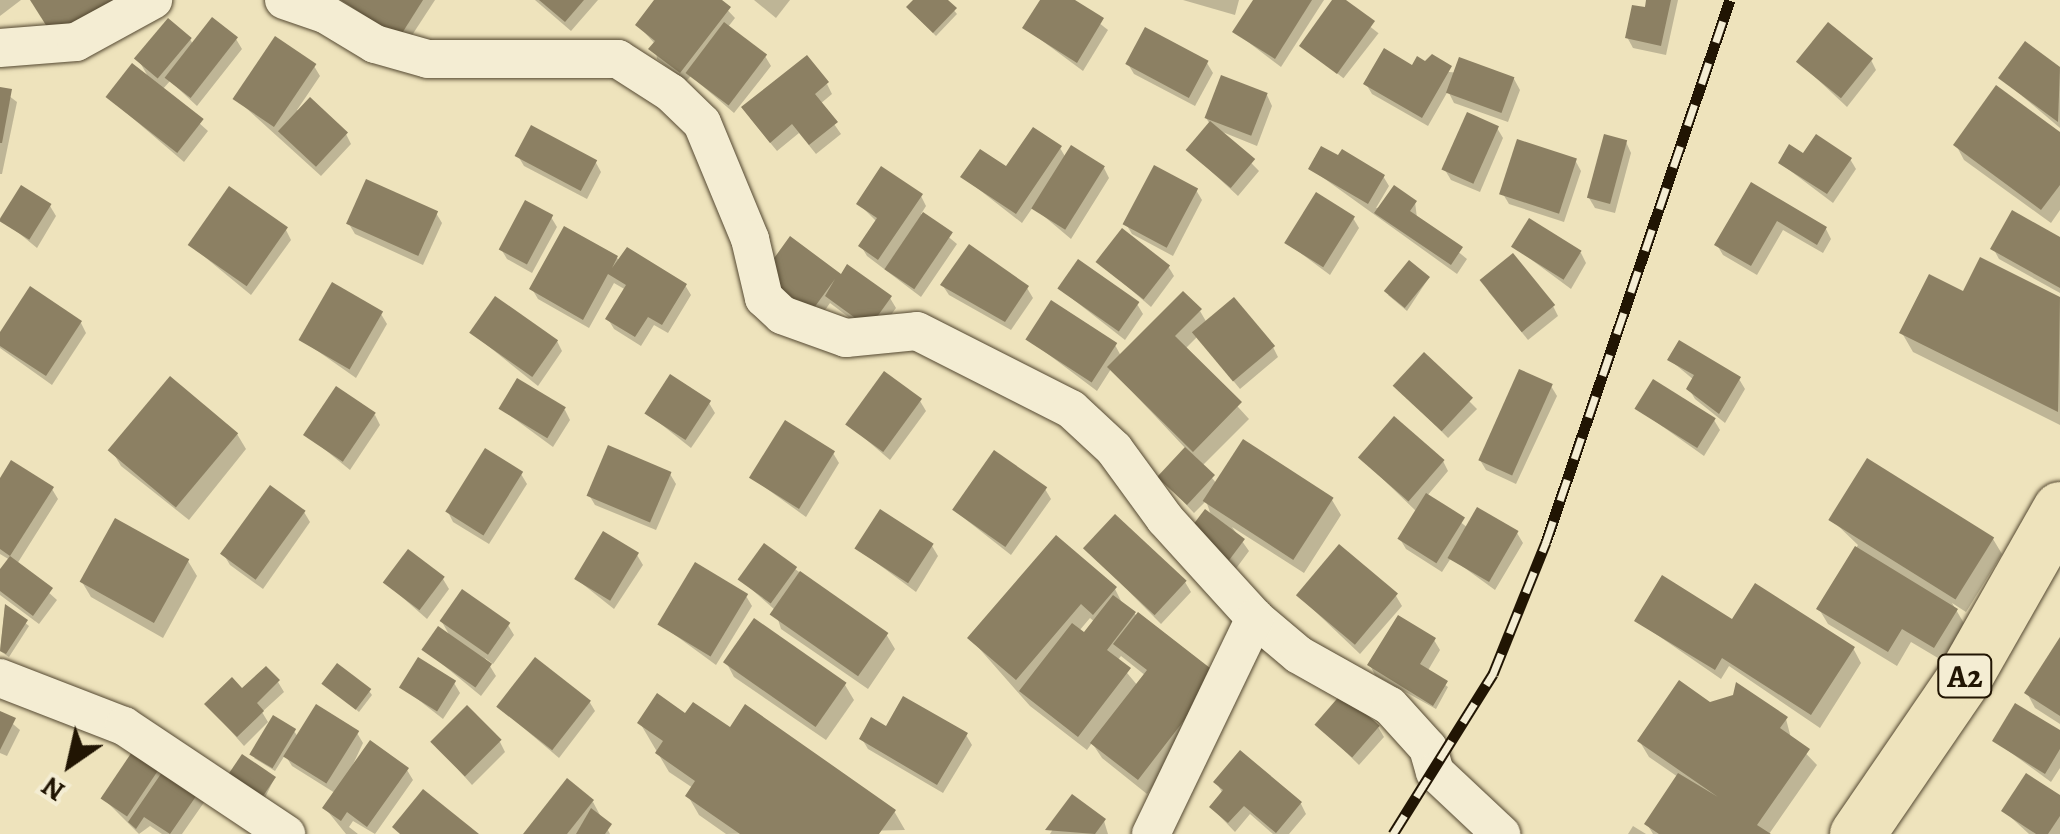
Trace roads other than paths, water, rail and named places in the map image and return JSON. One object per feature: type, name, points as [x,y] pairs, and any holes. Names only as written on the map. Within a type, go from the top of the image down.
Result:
[{"type":"highway","name":"A2","points":[[1857,834],[1965,676],[2060,509]]},
{"type":"street","points":[[0,48],[76,42],[153,0]]},
{"type":"street","points":[[284,0],[326,14],[375,44],[428,59],[618,59],[672,93],[702,123],[750,240],[764,298],[782,315],[846,338],[917,332],[1071,409],[1114,448],[1165,519],[1255,618],[1299,654],[1390,706],[1428,748],[1435,772],[1501,834]]},
{"type":"street","points":[[1151,834],[1255,618]]},
{"type":"street","points":[[0,678],[124,726],[286,834]]},
{"type":"railway","points":[[1393,834],[1493,674],[1546,542],[1730,0]]}]
